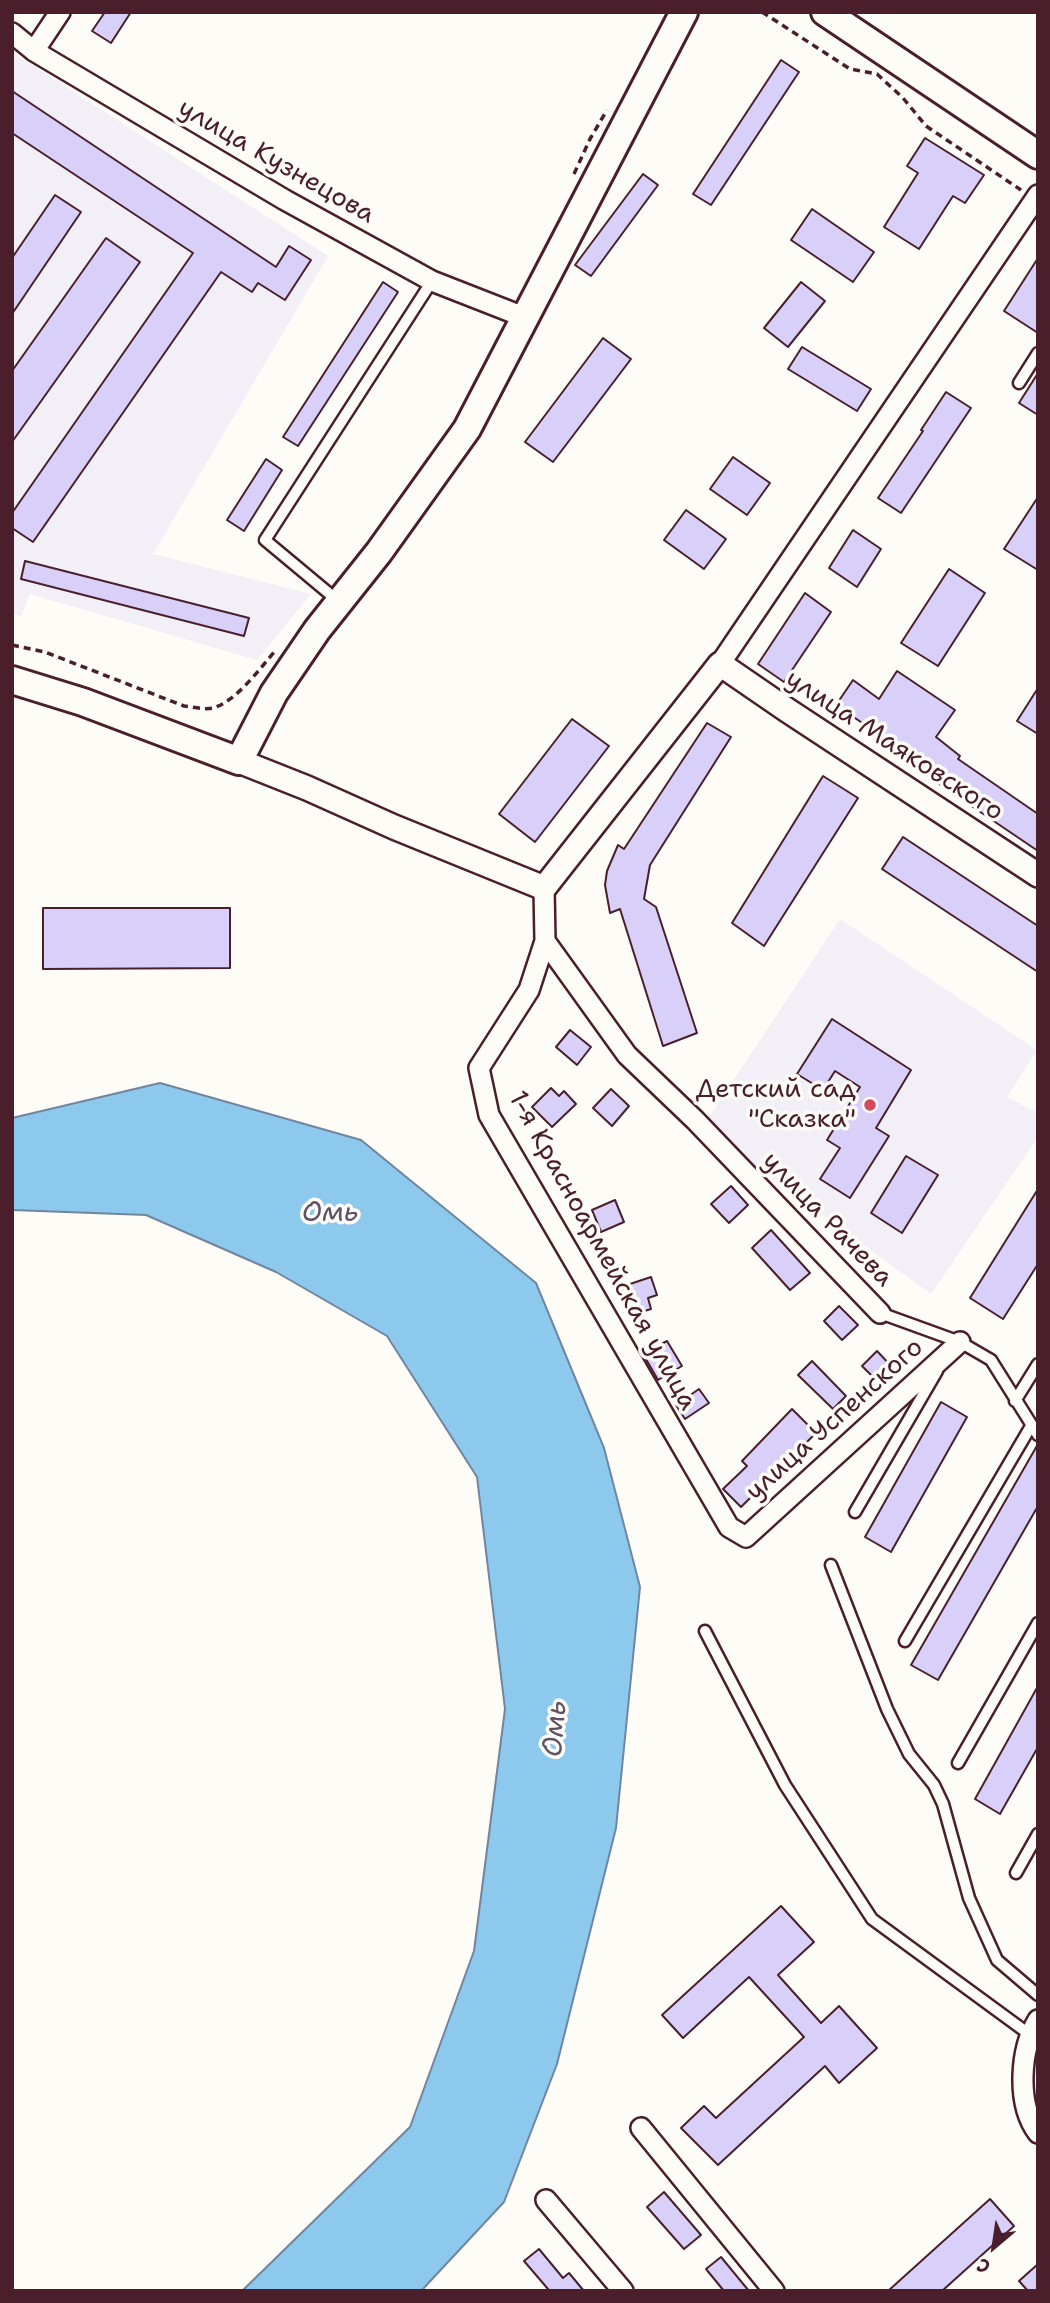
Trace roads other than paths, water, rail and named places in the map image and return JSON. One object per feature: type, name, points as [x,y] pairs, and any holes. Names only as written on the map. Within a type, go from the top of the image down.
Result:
[{"type":"main road","points":[[12,680],[83,702],[239,761],[274,694],[317,630],[379,552],[467,429],[684,12]]},
{"type":"main road","points":[[825,12],[1038,155]]},
{"type":"street","points":[[34,51],[60,12]]},
{"type":"street","name":"улица Кузнецова","points":[[12,33],[34,51],[285,200],[432,281],[524,317]]},
{"type":"street","points":[[239,761],[544,888],[720,664],[1036,197]]},
{"type":"street","name":"улица Маяковского","points":[[720,664],[1038,874]]},
{"type":"street","name":"1-я Красноармейская улица","points":[[544,888],[545,942],[529,990],[479,1068],[489,1115],[729,1527],[746,1537]]},
{"type":"street","name":"улица Рачева","points":[[545,942],[627,1055],[695,1120],[880,1314]]},
{"type":"street","name":"улица Успенского","points":[[746,1537],[954,1347]]},
{"type":"street","points":[[1034,2027],[1021,2089],[1033,2127],[1038,2133]]},
{"type":"street","points":[[641,2128],[774,2291]]},
{"type":"street","points":[[546,2200],[623,2291]]},
{"type":"lane","points":[[340,602],[265,540],[432,281]]},
{"type":"lane","points":[[1019,383],[1038,353]]},
{"type":"lane","points":[[880,1314],[954,1347],[991,1360],[1035,1430],[905,1642]]},
{"type":"lane","points":[[855,1512],[954,1347]]},
{"type":"lane","points":[[1015,1401],[1038,1364]]},
{"type":"lane","points":[[831,1566],[887,1709],[909,1754],[934,1785],[943,1804],[969,1898],[997,1960],[1038,1995]]},
{"type":"lane","points":[[958,1763],[1038,1623]]},
{"type":"lane","points":[[705,1631],[785,1785],[872,1919],[1034,2027]]},
{"type":"lane","points":[[1016,1873],[1038,1834]]},
{"type":"water","name":"Омь","points":[[160,1083],[361,1140],[536,1283],[604,1448],[640,1587],[616,1828],[557,2064],[504,2202],[421,2291],[242,2291],[410,2127],[474,1951],[505,1709],[477,1477],[387,1336],[276,1272],[146,1215],[12,1210],[12,1118]]},
{"type":"place","name":"Детский сад \"Сказка\"","points":[[870,1105]]}]
